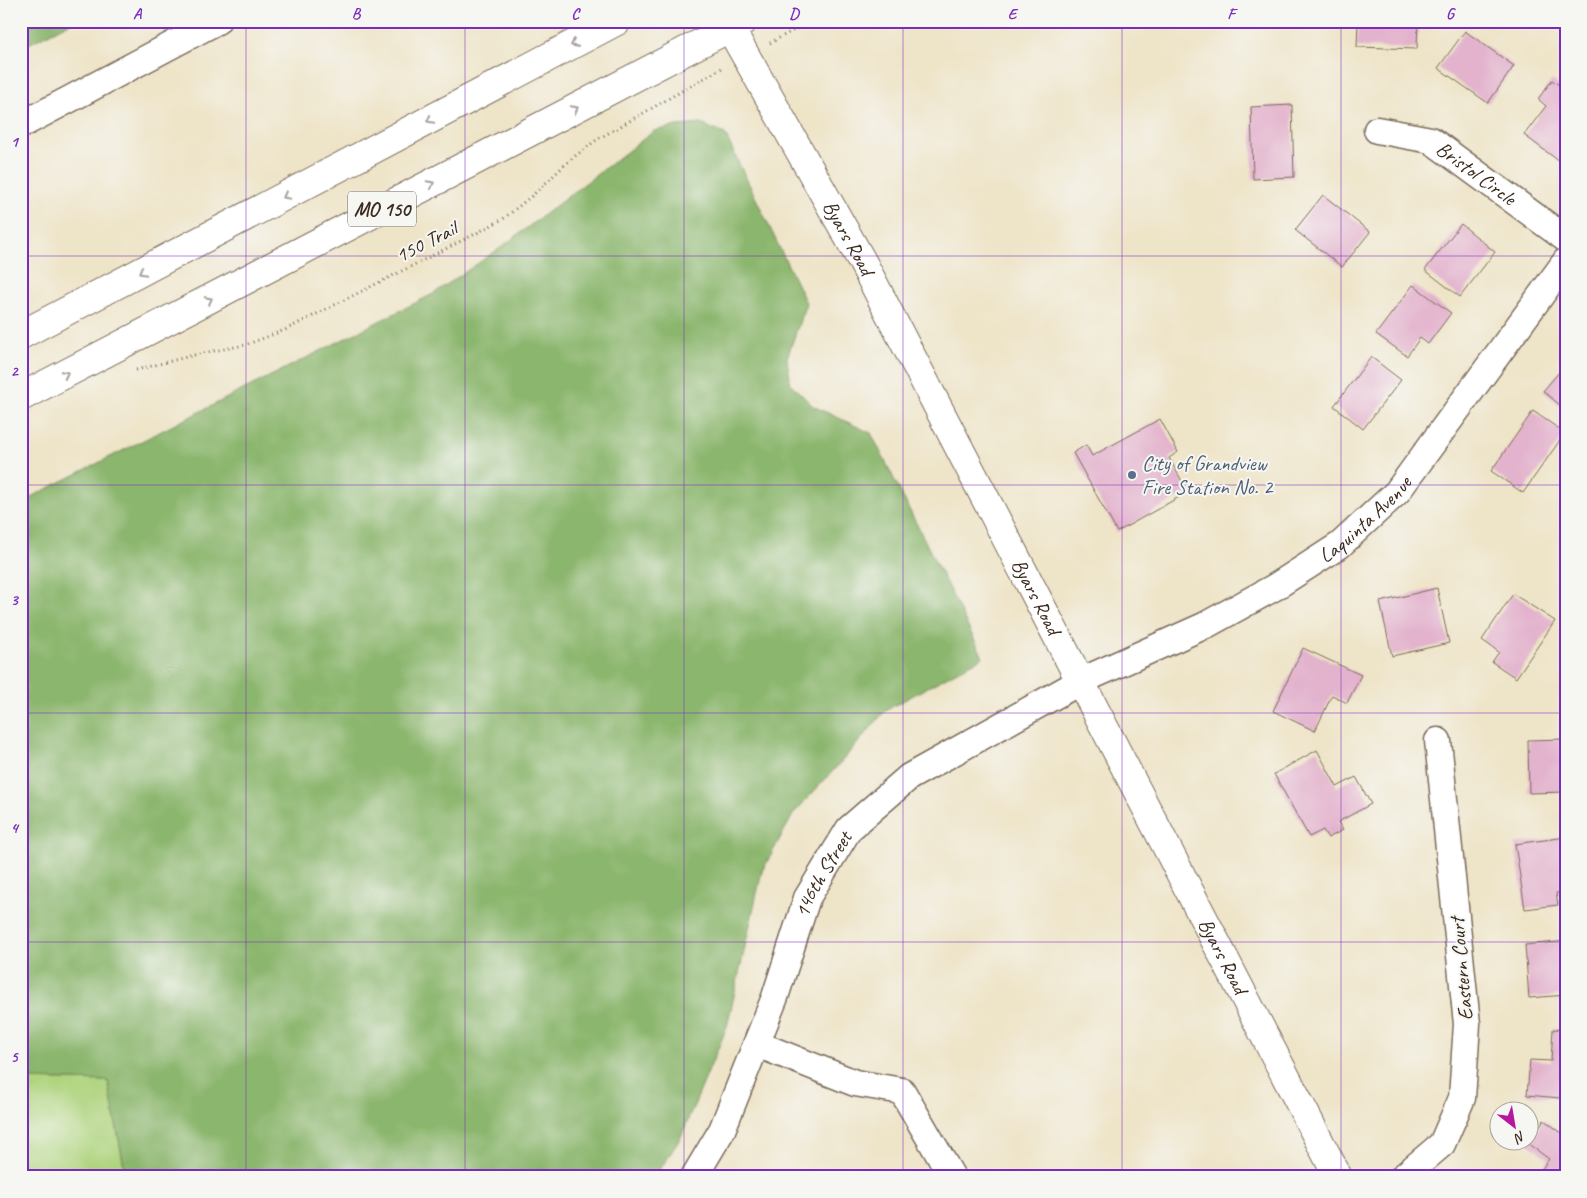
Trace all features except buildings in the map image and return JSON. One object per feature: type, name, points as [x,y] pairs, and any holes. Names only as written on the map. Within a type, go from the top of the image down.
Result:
[{"type":"main road","name":"MO 150","points":[[21,336],[617,21]]},
{"type":"main road","name":"MO 150","points":[[21,396],[733,23]]},
{"type":"main road","name":"Byars Road","points":[[733,23],[745,55],[863,263],[1338,1177]]},
{"type":"street","points":[[21,125],[217,21]]},
{"type":"street","name":"Bristol Circle","points":[[1377,130],[1431,140],[1566,239]]},
{"type":"street","name":"Laquinta Avenue","points":[[1081,681],[1206,625],[1275,587],[1340,545],[1396,492],[1566,261]]},
{"type":"street","name":"146th Street","points":[[694,1177],[722,1130],[757,1044],[775,997],[807,898],[849,828],[909,777],[1081,681]]},
{"type":"street","name":"Eastern Court","points":[[1403,1177],[1442,1144],[1462,1098],[1467,1024],[1438,741]]},
{"type":"street","points":[[757,1044],[855,1082],[902,1091],[952,1177]]},
{"type":"path","name":"150 Trail","points":[[130,373],[198,354],[245,345],[285,330],[477,233],[503,219],[598,138],[745,55],[811,21]]},
{"type":"green space","points":[[21,21],[73,21],[21,48]]},
{"type":"green space","points":[[701,124],[725,134],[806,303],[787,358],[790,383],[813,406],[871,433],[983,657],[886,710],[794,813],[762,871],[727,1027],[680,1139],[655,1177],[126,1177],[108,1081],[21,1079],[21,502],[433,294],[499,249],[654,131],[677,126]]},
{"type":"green space","points":[[21,1079],[108,1081],[126,1177],[21,1177]]},
{"type":"place","name":"City of Grandview Fire Station No. 2","points":[[1132,475]]}]
